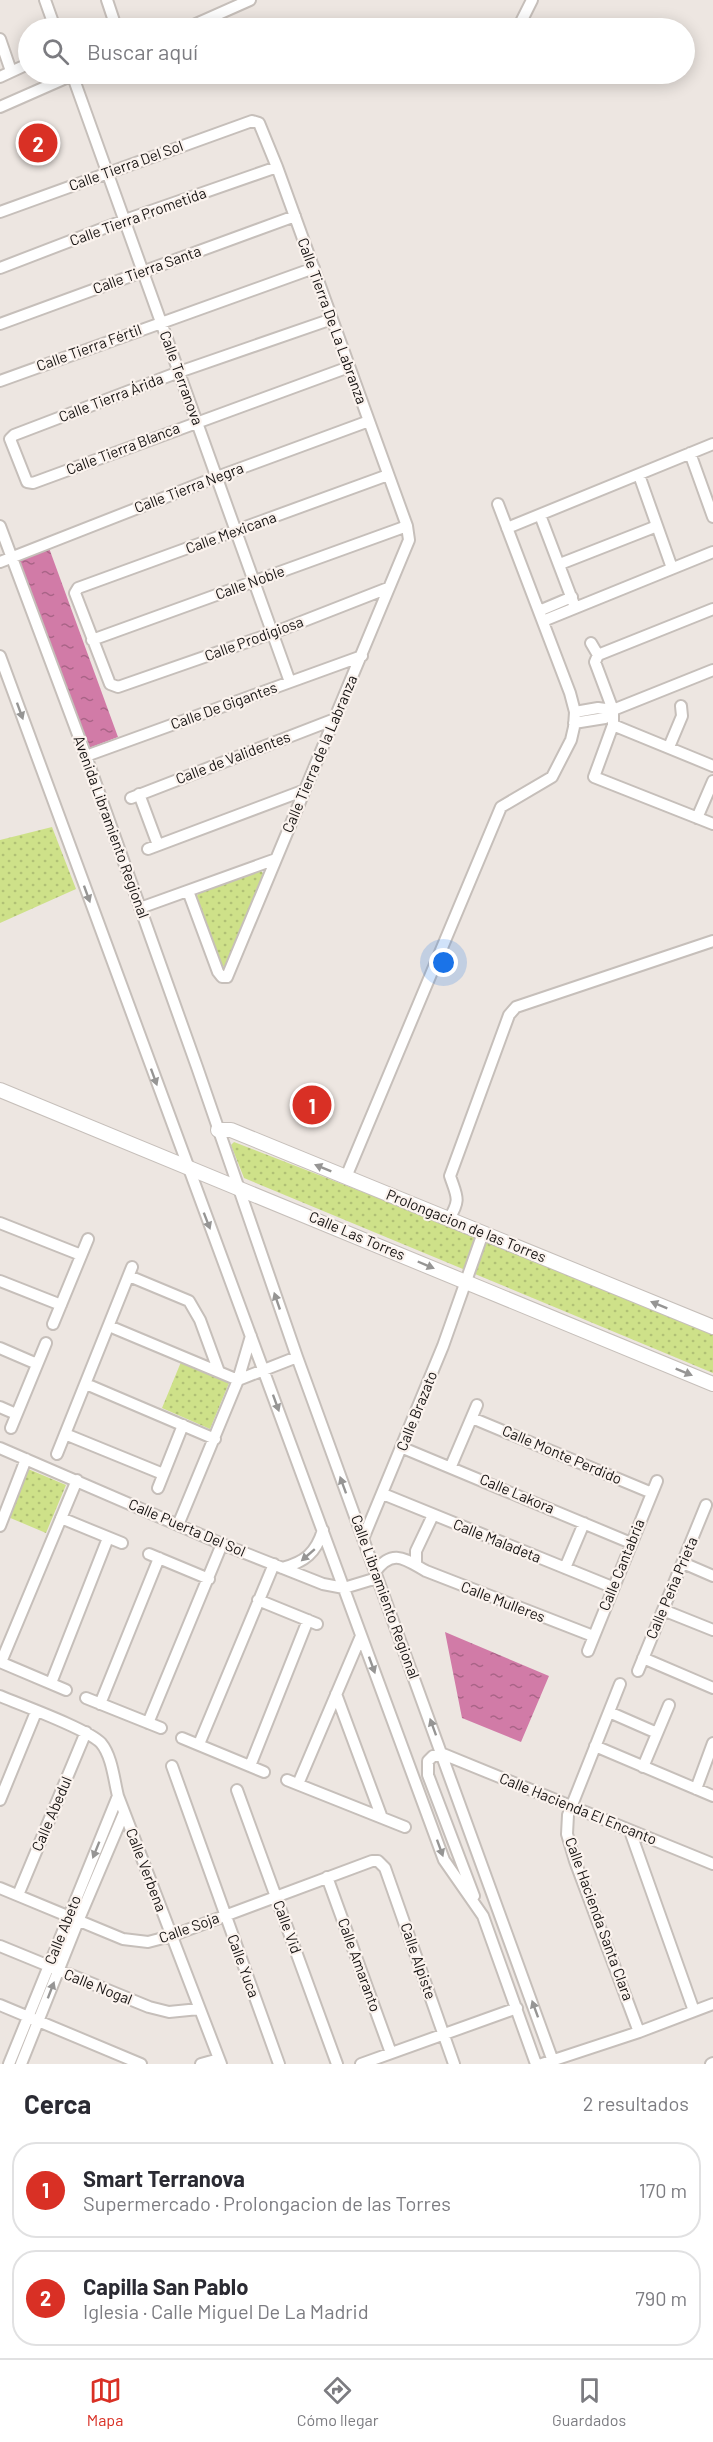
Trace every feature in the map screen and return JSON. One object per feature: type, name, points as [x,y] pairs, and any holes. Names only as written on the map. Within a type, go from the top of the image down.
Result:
[{"type":"main road","name":"Calle Las Torres","points":[[0,1090],[713,1384]]},
{"type":"main road","name":"Prolongacion de las Torres","points":[[218,1130],[231,1130],[713,1327]]},
{"type":"street","points":[[45,0],[51,18]]},
{"type":"street","points":[[107,0],[113,18]]},
{"type":"street","points":[[210,18],[250,0]]},
{"type":"street","points":[[523,18],[532,0]]},
{"type":"street","points":[[0,39],[12,71]]},
{"type":"street","points":[[0,77],[18,68]]},
{"type":"street","points":[[0,107],[51,84]]},
{"type":"street","name":"Calle Terranova","points":[[76,84],[290,682]]},
{"type":"street","name":"Calle Tierra Del Sol","points":[[0,212],[252,121]]},
{"type":"street","name":"Calle Tierra De La Labranza","points":[[252,121],[261,125],[407,526]]},
{"type":"street","name":"Calle Tierra Prometida","points":[[0,268],[125,220],[277,167]]},
{"type":"street","name":"Calle Tierra Santa","points":[[0,324],[295,216]]},
{"type":"street","name":"Calle Tierra Fértil","points":[[0,381],[314,268]]},
{"type":"street","name":"Calle Tierra Árida","points":[[33,483],[27,482],[10,439],[14,435],[179,372],[332,319]]},
{"type":"street","name":"Calle Tierra Blanca","points":[[33,483],[349,367]]},
{"type":"street","name":"Calle Tierra Negra","points":[[0,562],[217,477],[369,421]]},
{"type":"street","points":[[507,528],[713,444]]},
{"type":"street","points":[[690,453],[713,517]]},
{"type":"street","name":"Calle Mexicana","points":[[92,640],[75,593],[78,588],[388,475]]},
{"type":"street","points":[[639,475],[672,568]]},
{"type":"street","points":[[346,1177],[501,807],[552,777],[572,740],[574,717],[570,693],[498,504]]},
{"type":"street","points":[[540,515],[574,602]]},
{"type":"street","name":"Avenida Libramiento Regional","points":[[0,526],[86,756],[218,1130]]},
{"type":"street","name":"Calle Noble","points":[[92,640],[407,526]]},
{"type":"street","name":"Calle Tierra de la Labranza","points":[[188,891],[222,977],[227,977],[409,540],[407,526]]},
{"type":"street","points":[[560,564],[657,526]]},
{"type":"street","points":[[541,616],[713,552]]},
{"type":"street","name":"Calle Prodigiosa","points":[[92,640],[110,684],[118,687],[273,633],[388,588]]},
{"type":"street","points":[[713,609],[598,655],[595,662],[613,710],[614,725],[594,777],[713,824]]},
{"type":"street","points":[[591,643],[598,655]]},
{"type":"street","points":[[0,656],[444,1860],[477,1904]]},
{"type":"street","name":"Calle De Gigantes","points":[[86,756],[362,656]]},
{"type":"street","points":[[574,717],[606,718],[613,710],[713,669]]},
{"type":"street","points":[[669,747],[682,716],[681,706]]},
{"type":"street","name":"Calle de Validentes","points":[[305,790],[153,847],[135,796],[335,719]]},
{"type":"street","points":[[614,725],[713,766]]},
{"type":"street","points":[[698,818],[713,781]]},
{"type":"street","points":[[140,908],[276,859]]},
{"type":"street","points":[[449,1219],[458,1205],[458,1196],[450,1176],[509,1016],[516,1007],[713,941]]},
{"type":"street","name":"Calle Libramiento Regional","points":[[218,1130],[297,1357],[554,2062]]},
{"type":"street","points":[[0,1223],[81,1256]]},
{"type":"street","name":"Calle Brazato","points":[[363,1539],[403,1448],[468,1283],[483,1233]]},
{"type":"street","points":[[53,1324],[88,1239]]},
{"type":"street","points":[[57,1454],[130,1271],[193,1305],[219,1372]]},
{"type":"street","points":[[0,1281],[61,1305]]},
{"type":"street","points":[[109,1326],[238,1380],[297,1357]]},
{"type":"street","points":[[178,1525],[238,1380],[251,1336]]},
{"type":"street","points":[[11,1428],[46,1343]]},
{"type":"street","points":[[0,1348],[37,1364]]},
{"type":"street","points":[[86,1384],[215,1439]]},
{"type":"street","points":[[451,1466],[477,1405]]},
{"type":"street","points":[[0,1407],[16,1414]]},
{"type":"street","name":"Calle Monte Perdido","points":[[472,1418],[652,1493]]},
{"type":"street","points":[[158,1488],[183,1425]]},
{"type":"street","points":[[65,1434],[163,1474]]},
{"type":"street","name":"Calle Puerta Del Sol","points":[[0,1448],[222,1544],[323,1584],[344,1588]]},
{"type":"street","name":"Calle Lakora","points":[[403,1448],[451,1466],[631,1543]]},
{"type":"street","points":[[0,1526],[26,1459]]},
{"type":"street","points":[[66,1690],[1,1662],[77,1480]]},
{"type":"street","name":"Calle Cantabria","points":[[588,1651],[612,1587],[657,1481]]},
{"type":"street","points":[[0,1492],[12,1497]]},
{"type":"street","name":"Calle Maladeta","points":[[383,1494],[612,1587]]},
{"type":"street","name":"Calle Peña Prieta","points":[[638,1671],[682,1563],[707,1513]]},
{"type":"street","points":[[344,1588],[376,1575],[382,1562],[396,1557],[416,1563],[416,1551],[434,1515]]},
{"type":"street","points":[[61,1518],[122,1543]]},
{"type":"street","points":[[565,1568],[584,1523]]},
{"type":"street","points":[[199,1744],[258,1600],[278,1566],[298,1563],[312,1554],[323,1530]]},
{"type":"street","points":[[51,1683],[108,1538]]},
{"type":"street","points":[[148,1723],[222,1544]]},
{"type":"street","points":[[100,1704],[154,1556],[209,1578]]},
{"type":"street","name":"Calle Mulleres","points":[[416,1563],[420,1568],[436,1575],[593,1636]]},
{"type":"street","points":[[682,1563],[713,1576]]},
{"type":"street","points":[[250,1766],[313,1622],[258,1600]]},
{"type":"street","points":[[663,1610],[713,1629]]},
{"type":"street","points":[[298,1784],[361,1636]]},
{"type":"street","points":[[643,1658],[713,1688]]},
{"type":"street","name":"Calle Hacienda Santa Clara","points":[[620,1684],[567,1824],[570,1845],[639,2032]]},
{"type":"street","points":[[336,1694],[382,1818]]},
{"type":"street","points":[[0,1696],[86,1732]]},
{"type":"street","points":[[86,1698],[161,1728]]},
{"type":"street","points":[[643,1767],[669,1705]]},
{"type":"street","points":[[0,1800],[36,1712]]},
{"type":"street","points":[[609,1712],[657,1733]]},
{"type":"street","name":"Calle Verbena","points":[[86,1732],[101,1743],[109,1761],[124,1813],[220,2061]]},
{"type":"street","name":"Calle Abedul","points":[[18,1895],[86,1732]]},
{"type":"street","points":[[182,1738],[264,1772]]},
{"type":"street","points":[[696,1789],[711,1757],[713,1743]]},
{"type":"street","points":[[595,1746],[713,1796]]},
{"type":"street","points":[[443,1754],[433,1756],[428,1761],[428,1775],[517,2008],[536,2064]]},
{"type":"street","name":"Calle Hacienda El Encanto","points":[[443,1754],[713,1864]]},
{"type":"street","name":"Calle Yuca","points":[[172,1766],[279,2064]]},
{"type":"street","points":[[287,1780],[405,1827]]},
{"type":"street","name":"Calle Vid","points":[[237,1790],[337,2064]]},
{"type":"street","name":"Calle Abeto","points":[[21,2064],[34,2019],[118,1796]]},
{"type":"street","name":"Calle Abeto","points":[[74,1917],[124,1813]]},
{"type":"street","points":[[630,1831],[694,2011]]},
{"type":"street","name":"Calle Soja","points":[[0,1888],[129,1940],[148,1942],[171,1936],[372,1861],[378,1861]]},
{"type":"street","name":"Calle Alpiste","points":[[378,1861],[385,1868],[454,2064]]},
{"type":"street","name":"Calle Amaranto","points":[[327,1878],[391,2053]]},
{"type":"street","name":"Calle Nogal","points":[[0,1946],[149,2007],[169,2012],[199,2009]]},
{"type":"street","points":[[542,2064],[554,2062],[713,2004]]},
{"type":"street","points":[[0,2005],[137,2064]]},
{"type":"street","points":[[361,2064],[517,2008]]},
{"type":"street","name":"Calle Abeto","points":[[9,2064],[34,2019]]},
{"type":"street","points":[[201,2064],[220,2061]]},
{"type":"green space","points":[[52,827],[76,889],[0,923],[0,840]]},
{"type":"green space","points":[[261,871],[264,874],[225,967],[222,966],[196,897],[200,892]]},
{"type":"green space","points":[[234,1142],[713,1328],[713,1373],[244,1178],[231,1145]]},
{"type":"green space","points":[[181,1362],[229,1383],[210,1429],[162,1408]]},
{"type":"green space","points":[[28,1469],[66,1485],[46,1533],[8,1517]]},
{"type":"water","points":[[49,548],[118,737],[89,748],[19,560]]},
{"type":"water","points":[[445,1632],[549,1676],[521,1742],[462,1718]]},
{"type":"place","name":"Capilla San Pablo","points":[[38,143]]},
{"type":"place","name":"Smart Terranova","points":[[312,1105]]}]
